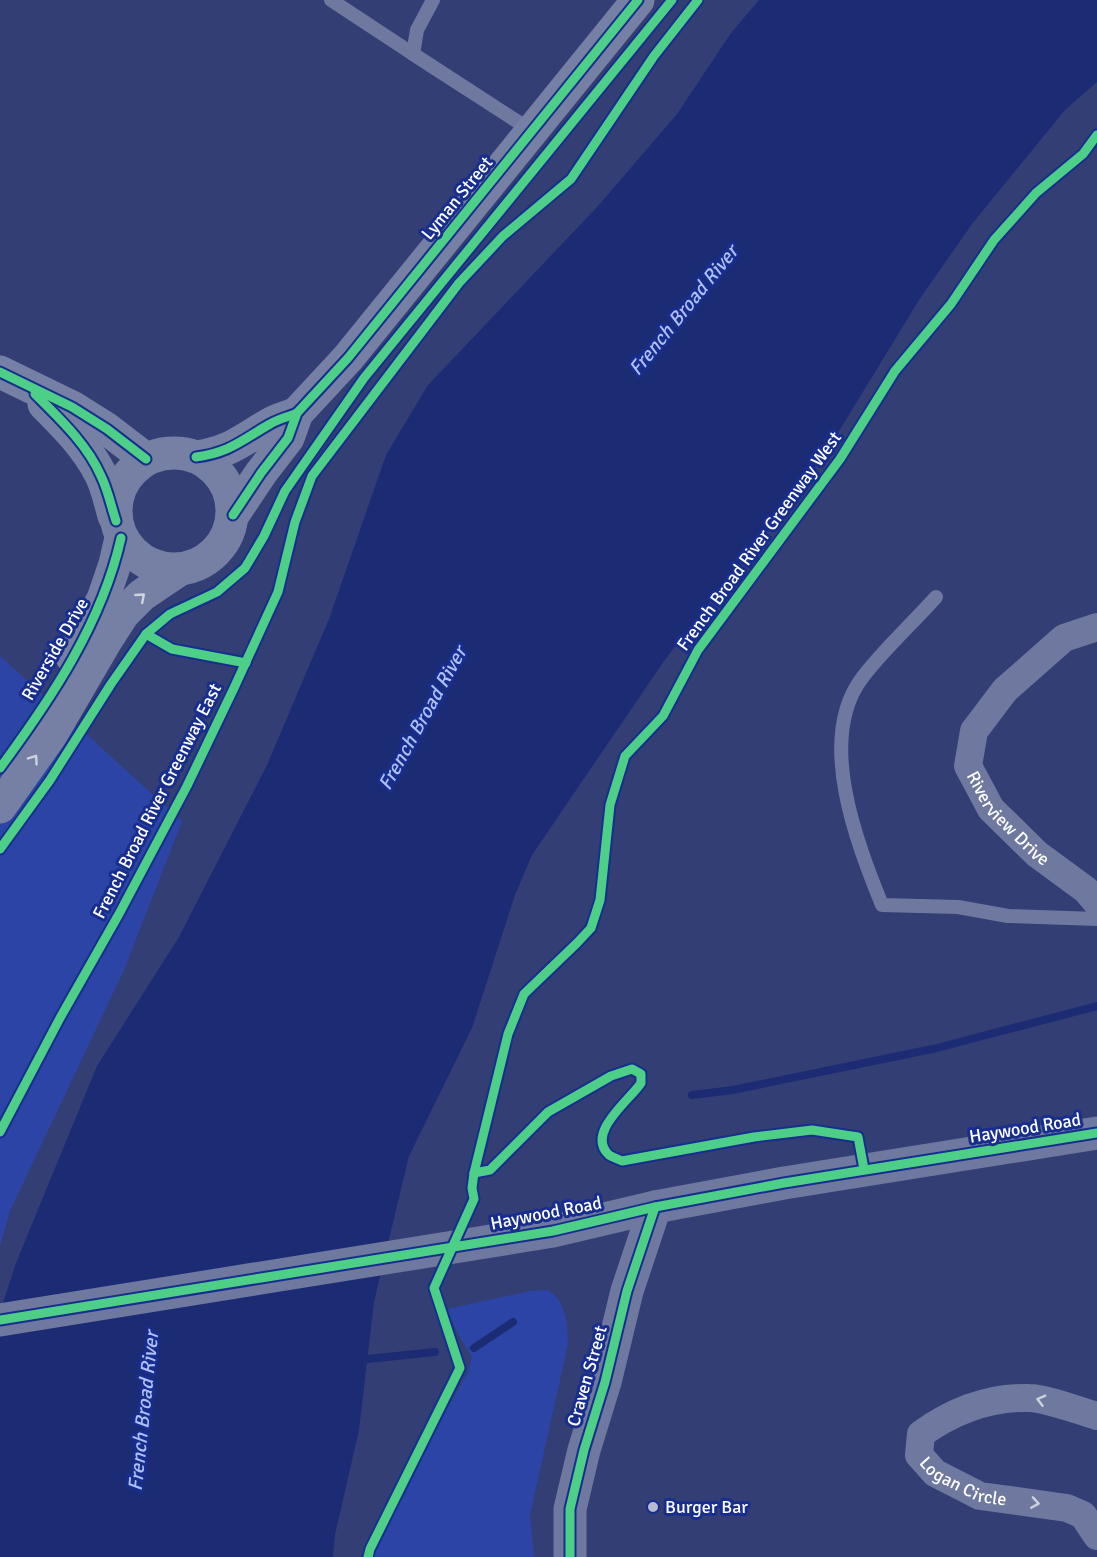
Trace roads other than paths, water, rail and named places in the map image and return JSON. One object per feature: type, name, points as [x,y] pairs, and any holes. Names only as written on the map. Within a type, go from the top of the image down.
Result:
[{"type":"main road","name":"Lyman Street","points":[[233,515],[288,438],[297,413],[348,358],[638,0]]},
{"type":"main road","points":[[13,379],[72,407],[107,429],[146,459]]},
{"type":"main road","points":[[13,379],[68,428],[87,452],[101,476],[118,529],[132,553],[147,564],[163,569],[179,570],[195,566],[210,558],[222,546],[230,531],[233,515],[226,483],[214,468],[182,452],[146,459],[131,470],[121,485],[115,502],[118,529]]},
{"type":"main road","name":"Lyman Street","points":[[196,457],[213,455],[233,447],[272,422],[297,413]]},
{"type":"main road","name":"Riverside Drive","points":[[0,768],[61,677],[103,599],[115,564],[118,529]]},
{"type":"main road","points":[[0,807],[51,735],[106,639],[123,614],[142,595],[179,570]]},
{"type":"main road","name":"Haywood Road","points":[[0,1320],[553,1231],[655,1207],[864,1169],[1097,1133]]},
{"type":"street","name":"Riverview Drive","points":[[1097,627],[1064,638],[1005,690],[974,730],[968,766],[991,808],[1037,854],[1086,890],[1097,903]]},
{"type":"street","name":"Craven Street","points":[[570,1557],[570,1509],[584,1450],[627,1291],[655,1207]]},
{"type":"street","name":"Logan Circle","points":[[1097,1416],[1031,1398],[980,1403],[942,1419],[921,1434],[919,1455],[935,1473],[980,1496],[1067,1508],[1083,1515],[1097,1536]]},
{"type":"lane","points":[[330,0],[532,131]]},
{"type":"lane","points":[[413,54],[417,30],[433,0]]},
{"type":"lane","points":[[936,597],[861,679],[848,702],[841,745],[844,791],[861,854],[882,905],[958,907],[1008,916],[1097,919]]},
{"type":"water","name":"French Broad River","points":[[759,0],[1097,0],[1097,82],[1065,110],[972,224],[919,300],[825,454],[664,661],[532,855],[515,895],[472,1028],[409,1156],[374,1302],[359,1430],[335,1535],[333,1557],[0,1557],[0,1312],[16,1263],[97,1066],[179,937],[267,765],[329,619],[386,455],[428,385],[598,206],[677,114],[731,33]]},
{"type":"waterway","points":[[692,1095],[733,1090],[937,1048],[1097,1006]]},
{"type":"waterway","points":[[474,1348],[513,1322]]},
{"type":"waterway","points":[[358,1360],[435,1352]]},
{"type":"place","name":"Burger Bar","points":[[653,1507]]}]
